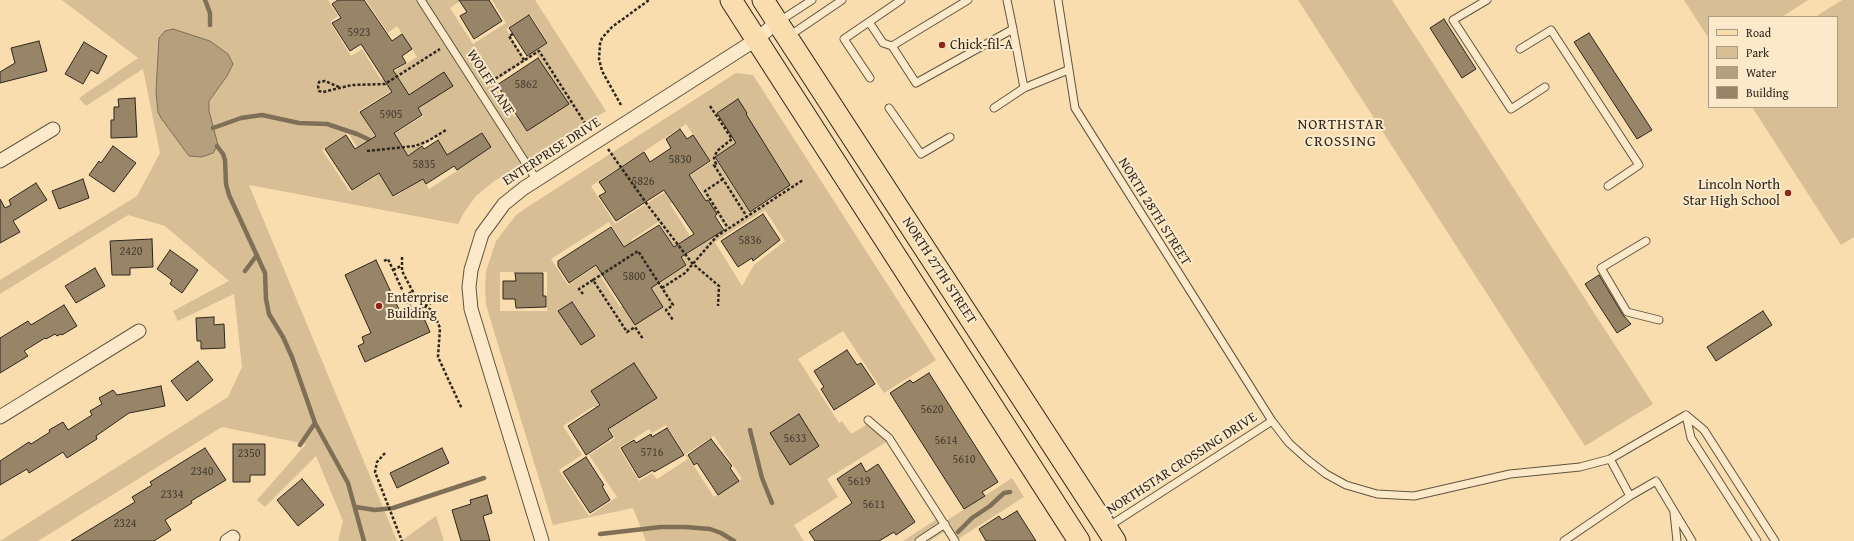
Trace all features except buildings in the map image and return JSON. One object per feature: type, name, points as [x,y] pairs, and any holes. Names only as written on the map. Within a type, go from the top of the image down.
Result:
[{"type":"main road","name":"NORTH 27TH STREET","points":[[731,0],[1079,541]]},
{"type":"main road","name":"NORTH 27TH STREET","points":[[763,0],[1111,534]]},
{"type":"street","name":"ENTERPRISE DRIVE","points":[[542,541],[474,322],[469,287],[470,270],[475,250],[487,226],[504,204],[536,179],[757,39],[782,30]]},
{"type":"street","points":[[0,161],[53,129]]},
{"type":"street","points":[[0,417],[139,331]]},
{"type":"lane","name":"WOLFF LANE","points":[[421,0],[536,179]]},
{"type":"lane","name":"ENTERPRISE DRIVE","points":[[782,30],[812,0]]},
{"type":"lane","points":[[782,30],[842,0]]},
{"type":"lane","points":[[870,78],[844,39],[901,0]]},
{"type":"lane","points":[[892,46],[968,0]]},
{"type":"lane","points":[[1007,0],[1024,88]]},
{"type":"lane","name":"NORTH 28TH STREET","points":[[1058,0],[1075,108],[1084,126],[1272,421]]},
{"type":"lane","points":[[1487,0],[1453,20],[1511,109],[1545,87]]},
{"type":"lane","points":[[869,22],[884,43],[892,46],[916,83],[1013,29]]},
{"type":"lane","points":[[1520,49],[1551,30],[1639,165],[1608,186]]},
{"type":"lane","points":[[994,108],[1024,88],[1068,70]]},
{"type":"lane","points":[[889,108],[921,154],[950,137]]},
{"type":"lane","points":[[1646,241],[1601,268],[1627,312],[1660,320]]},
{"type":"lane","points":[[1686,415],[1691,438],[1757,541]]},
{"type":"lane","points":[[1686,415],[1704,430],[1775,541]]},
{"type":"lane","name":"NORTHSTAR CROSSING DRIVE","points":[[1111,534],[1272,421],[1289,443],[1308,460],[1326,474],[1346,485],[1377,494],[1414,496],[1510,474],[1580,467],[1610,459],[1686,415]]},
{"type":"lane","points":[[868,420],[889,438],[955,541]]},
{"type":"lane","points":[[1610,459],[1630,496]]},
{"type":"lane","points":[[1564,541],[1630,496],[1656,481],[1692,541]]},
{"type":"lane","points":[[1674,511],[1677,541]]},
{"type":"lane","points":[[919,541],[945,524]]},
{"type":"path","points":[[621,106],[602,71],[599,59],[600,44],[608,31],[648,0]]},
{"type":"path","points":[[513,34],[509,36],[524,60]]},
{"type":"path","points":[[339,87],[325,81],[319,82],[318,86],[321,92],[339,87],[388,83],[449,43]]},
{"type":"path","points":[[710,106],[732,139],[717,151],[714,156],[716,164],[714,166],[747,217]]},
{"type":"path","points":[[367,151],[380,151],[415,146],[428,141],[446,130]]},
{"type":"path","points":[[723,179],[704,192],[728,228]]},
{"type":"path","points":[[662,288],[682,275],[717,236],[803,180]]},
{"type":"path","points":[[583,294],[579,289],[638,251],[673,305],[666,310],[673,320]]},
{"type":"path","points":[[402,257],[401,266],[412,292],[422,307],[433,311],[440,328],[438,357],[462,409]]},
{"type":"path","points":[[384,261],[388,259],[412,311]]},
{"type":"path","points":[[692,263],[719,286],[718,306]]},
{"type":"path","points":[[393,270],[401,266]]},
{"type":"path","points":[[593,280],[627,332],[636,327],[643,339]]},
{"type":"path","points":[[395,300],[412,292]]},
{"type":"path","points":[[402,316],[430,303]]},
{"type":"path","points":[[385,454],[377,462],[375,472],[402,541]]},
{"type":"green space","points":[[62,0],[328,0],[338,16],[330,22],[351,56],[362,49],[381,80],[417,57],[397,26],[388,33],[366,0],[462,0],[450,8],[473,44],[506,23],[492,0],[535,0],[606,111],[493,182],[476,196],[458,224],[249,185],[397,541],[338,541],[343,521],[316,456],[265,507],[257,500],[306,444],[222,427],[38,541],[0,541],[228,397],[242,367],[234,294],[178,321],[173,311],[229,281],[165,226],[128,215],[0,294],[0,280],[137,196],[160,153],[143,69],[86,106],[79,98],[138,58]],"holes":[[[530,14],[548,43],[524,58],[506,29]],[[536,54],[558,88],[514,117],[493,83]],[[402,84],[423,116],[379,143],[359,111]],[[348,133],[376,176],[350,192],[322,150]],[[436,137],[457,171],[429,189],[423,179],[394,197],[374,165],[403,147],[408,155]]]},
{"type":"green space","points":[[1298,0],[1392,0],[1653,404],[1585,446]]},
{"type":"green space","points":[[1684,0],[1808,0],[1784,16],[1708,16],[1708,37]]},
{"type":"green space","points":[[1842,0],[1854,0],[1854,237],[1841,245],[1753,108],[1838,108],[1838,16],[1817,16]]},
{"type":"green space","points":[[736,73],[753,75],[936,360],[884,393],[843,331],[798,359],[839,423],[842,421],[851,434],[874,420],[888,441],[827,479],[838,497],[794,525],[804,541],[646,541],[633,508],[553,525],[486,305],[486,271],[496,241],[516,215]],"holes":[[[686,124],[711,162],[615,224],[591,186]],[[737,143],[773,198],[750,213],[714,157]],[[698,186],[726,229],[697,247],[670,204]],[[765,210],[785,241],[754,265],[742,286],[715,242]],[[609,222],[625,247],[568,285],[551,259]],[[658,222],[687,265],[660,283],[631,240]],[[633,257],[652,287],[620,307],[601,277]],[[500,272],[547,272],[547,311],[500,311]],[[594,406],[615,438],[589,455],[617,497],[589,516],[559,470],[582,455],[563,426]],[[666,425],[688,459],[657,479],[652,473],[639,481],[619,448],[649,429],[652,433]],[[714,436],[742,479],[714,497],[686,454]]]},
{"type":"green space","points":[[1012,478],[1024,497],[955,541],[947,530],[930,541],[903,541],[940,517],[943,523]]},
{"type":"green space","points":[[436,516],[444,541],[401,541]]},
{"type":"water","points":[[173,29],[210,41],[228,54],[233,64],[227,76],[209,101],[209,111],[218,145],[213,153],[202,157],[189,156],[158,112],[156,92],[159,38],[165,31]]},
{"type":"waterway","points":[[205,0],[210,13],[210,25]]},
{"type":"waterway","points":[[213,128],[241,118],[262,115],[299,123],[327,124],[357,134],[374,142]]},
{"type":"waterway","points":[[217,146],[223,154],[225,160],[226,184],[229,195],[265,273],[266,299],[269,314],[283,337],[292,357],[315,423],[348,483],[364,541]]},
{"type":"waterway","points":[[245,271],[257,255]]},
{"type":"waterway","points":[[300,445],[315,423]]},
{"type":"waterway","points":[[750,430],[762,478],[772,503]]},
{"type":"waterway","points":[[356,507],[375,510],[393,508],[484,478]]},
{"type":"waterway","points":[[958,532],[972,518],[990,506],[1004,493],[1010,492]]},
{"type":"waterway","points":[[600,534],[661,527],[685,527],[710,529],[721,533],[734,541]]},
{"type":"place","name":"Chick-fil-A","points":[[942,45]]},
{"type":"place","name":"Lincoln North Star High School","points":[[1788,193]]},
{"type":"place","name":"Enterprise Building","points":[[379,306]]},
{"type":"district","name":"NORTHSTAR CROSSING","points":[[1341,134]]}]
